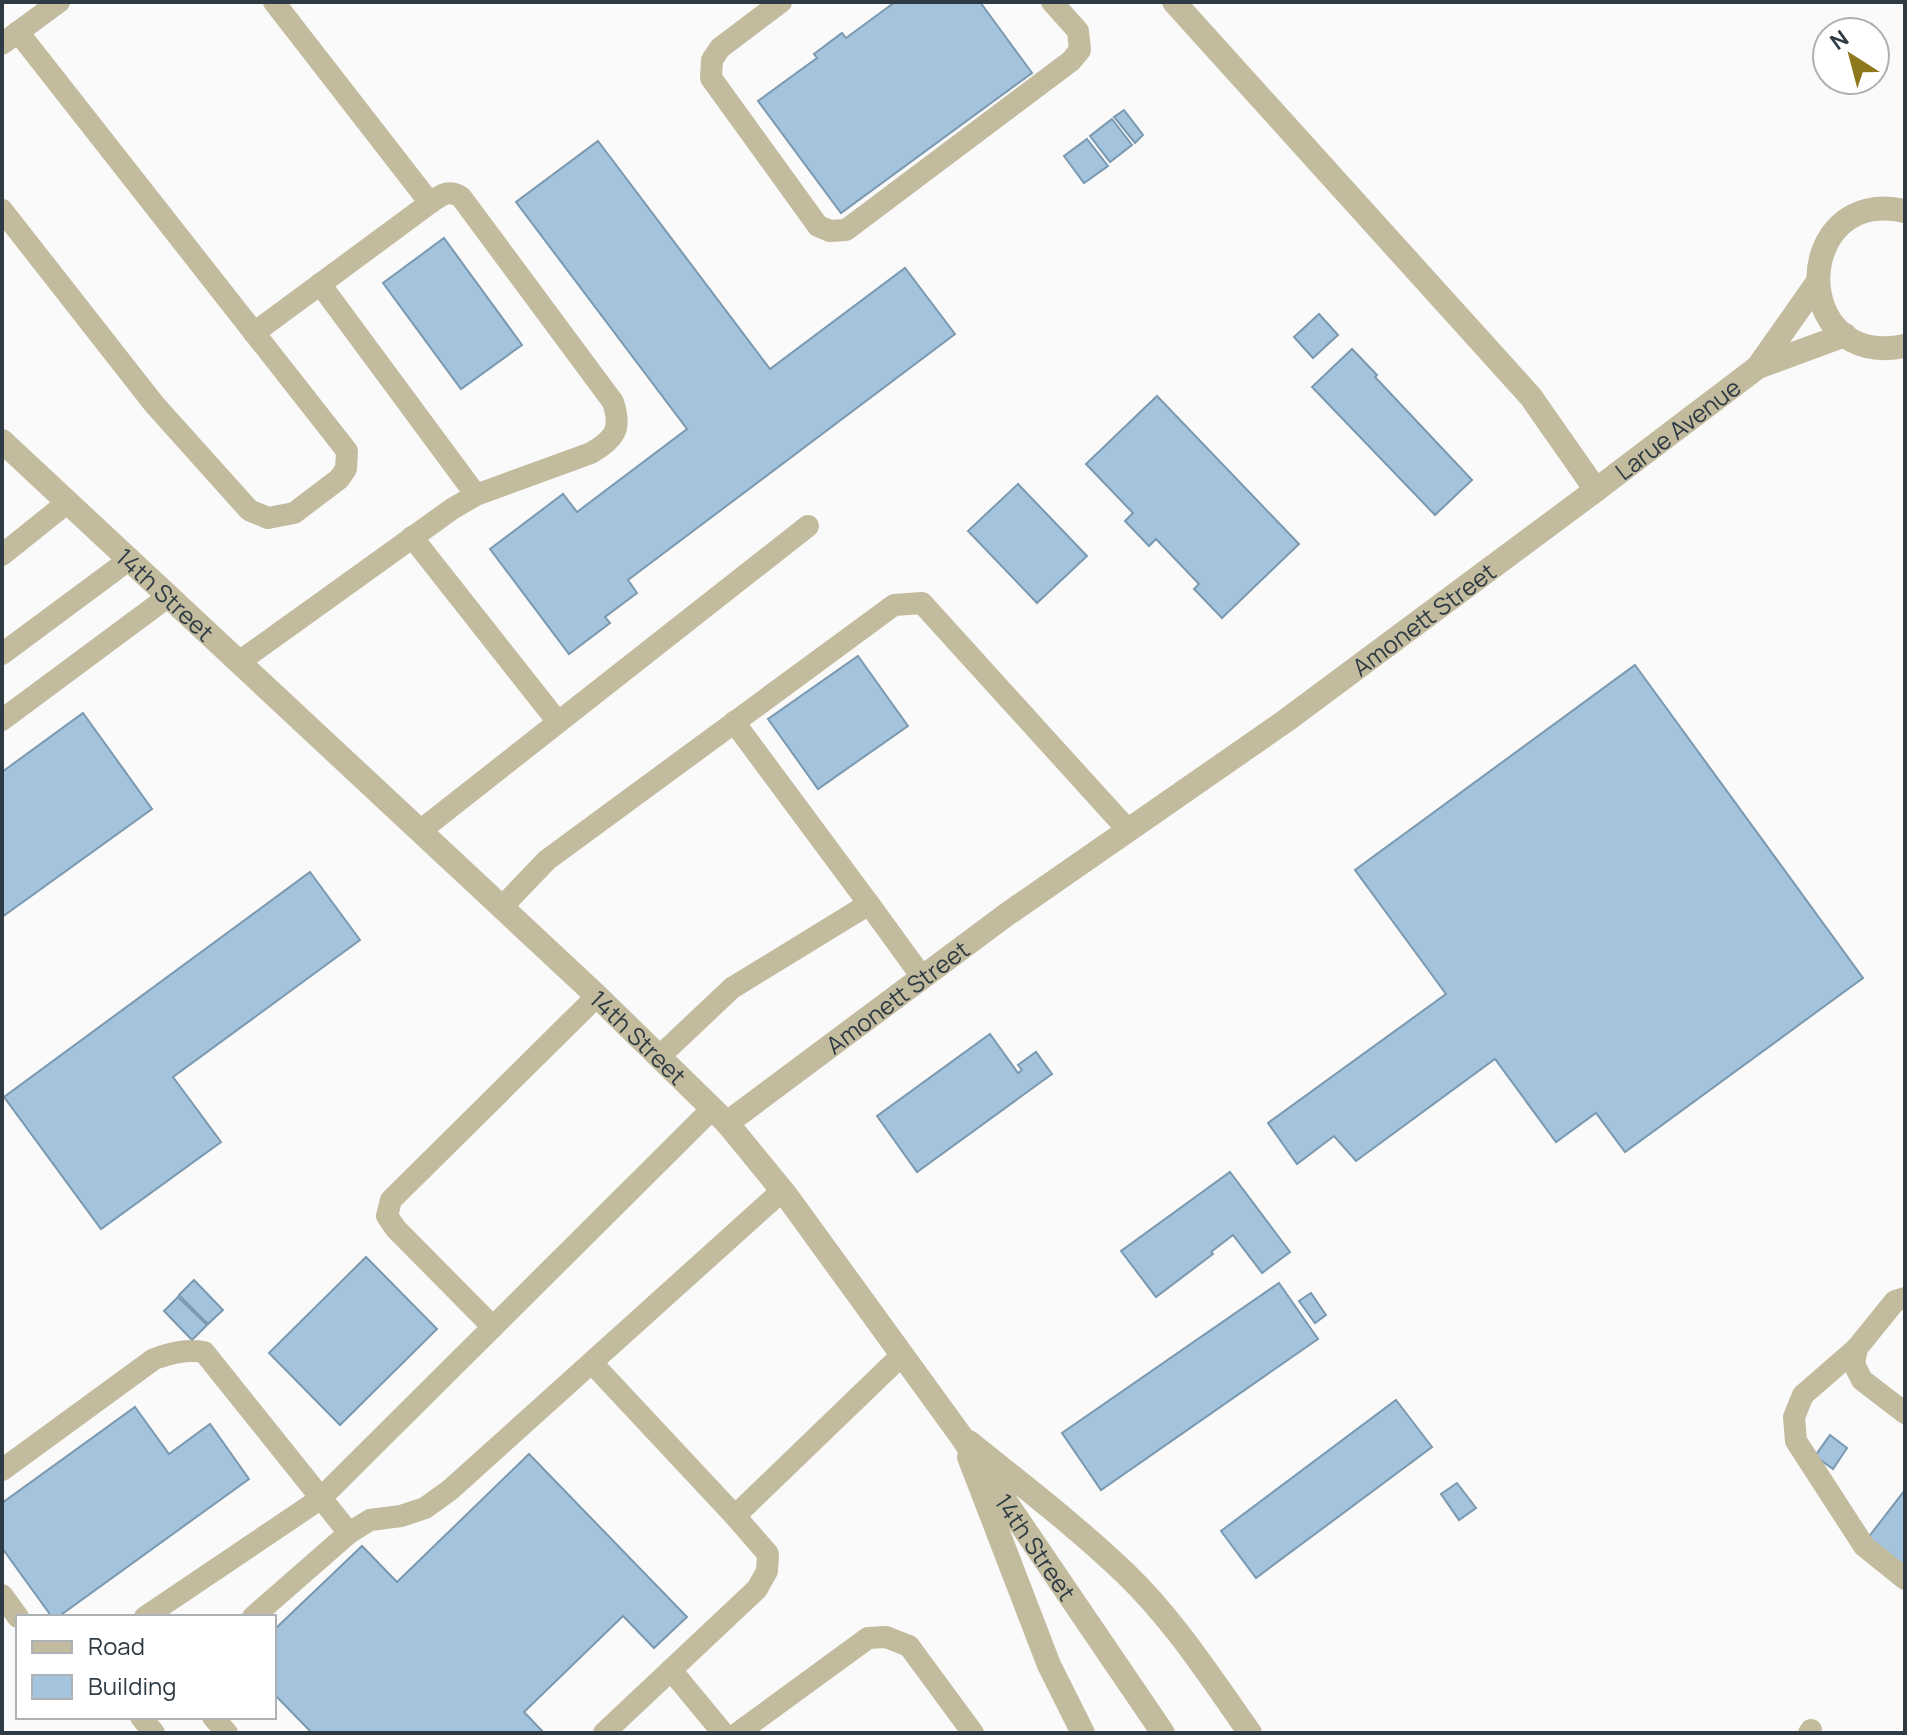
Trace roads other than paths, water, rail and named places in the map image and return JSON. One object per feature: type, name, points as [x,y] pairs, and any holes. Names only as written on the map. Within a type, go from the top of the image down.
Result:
[{"type":"street","points":[[1174,2],[1531,397],[1596,490]]},
{"type":"street","points":[[1900,351],[1867,345],[1845,335],[1823,307],[1817,283],[1820,258],[1840,227],[1862,214],[1902,206]]},
{"type":"street","name":"Larue Avenue","points":[[1758,367],[1817,283]]},
{"type":"street","name":"Larue Avenue","points":[[1596,490],[1758,367],[1845,335]]},
{"type":"street","name":"14th Street","points":[[2,441],[597,996],[720,1116],[783,1190],[961,1436],[1158,1726]]},
{"type":"street","name":"Amonett Street","points":[[720,1116],[1284,722],[1596,490]]},
{"type":"street","points":[[961,1436],[1049,1665],[1083,1733]]},
{"type":"street","points":[[961,1436],[1126,1574],[1173,1625],[1250,1733]]},
{"type":"lane","points":[[2,210],[154,404],[249,510],[268,518],[294,513],[339,479],[346,469],[347,451],[254,333],[10,38],[59,2]]},
{"type":"lane","points":[[274,2],[430,203]]},
{"type":"lane","points":[[781,2],[720,48],[712,60],[711,78],[818,226],[830,231],[846,230],[1071,61],[1080,50],[1078,31],[1052,2]]},
{"type":"lane","points":[[239,662],[412,537],[476,495],[591,453],[608,443],[619,419],[613,402],[461,197],[453,192],[444,193],[254,333]]},
{"type":"lane","points":[[320,284],[476,495]]},
{"type":"lane","points":[[2,555],[68,502]]},
{"type":"lane","points":[[420,831],[808,526]]},
{"type":"lane","points":[[412,537],[558,722]]},
{"type":"lane","points":[[2,654],[130,559]]},
{"type":"lane","points":[[2,720],[169,596]]},
{"type":"lane","points":[[502,907],[547,860],[894,605],[922,603],[1128,830]]},
{"type":"lane","points":[[734,722],[922,977]]},
{"type":"lane","points":[[660,1056],[732,988],[869,904]]},
{"type":"lane","points":[[493,1327],[396,1229],[387,1216],[391,1200],[597,996]]},
{"type":"lane","points":[[148,1615],[320,1499],[493,1327],[720,1116]]},
{"type":"lane","points":[[255,1615],[349,1533],[370,1520],[401,1516],[425,1508],[450,1490],[783,1190]]},
{"type":"lane","points":[[1905,1298],[1895,1301],[1857,1348],[1803,1395],[1794,1417],[1796,1441],[1864,1546],[1905,1579]]},
{"type":"lane","points":[[1857,1348],[1854,1364],[1862,1380],[1905,1413]]},
{"type":"lane","points":[[2,1470],[154,1359],[176,1351],[194,1350],[204,1352],[349,1533]]},
{"type":"lane","points":[[735,1516],[902,1355]]},
{"type":"lane","points":[[592,1363],[768,1554],[767,1571],[757,1589],[604,1733]]},
{"type":"lane","points":[[2,1595],[17,1615]]},
{"type":"lane","points":[[738,1733],[868,1638],[886,1637],[909,1646],[973,1733]]},
{"type":"lane","points":[[671,1670],[723,1733]]}]
